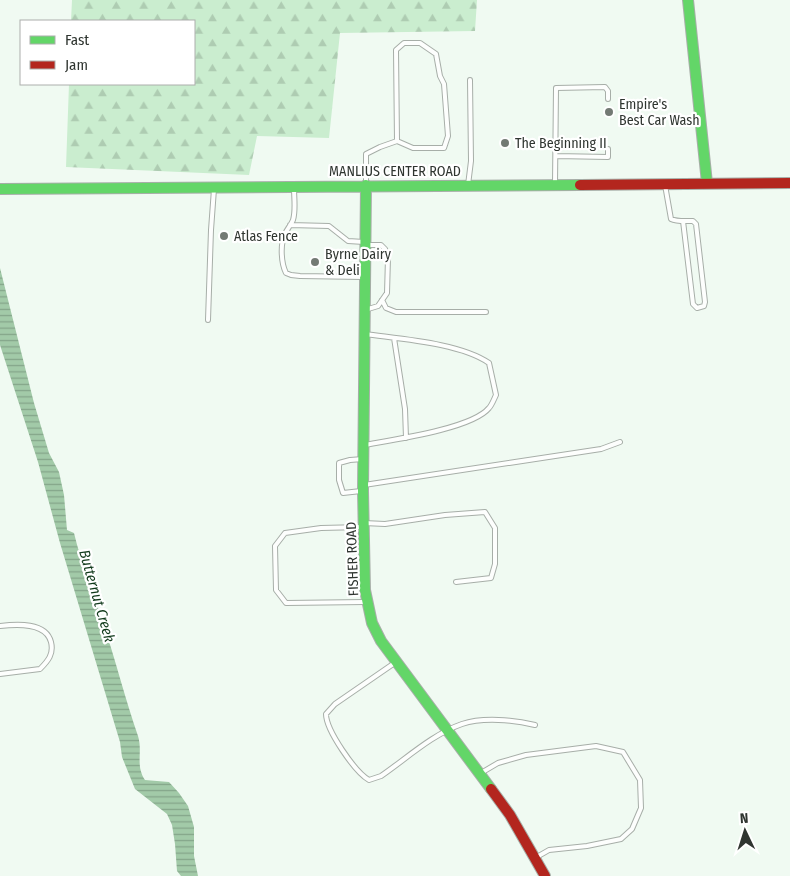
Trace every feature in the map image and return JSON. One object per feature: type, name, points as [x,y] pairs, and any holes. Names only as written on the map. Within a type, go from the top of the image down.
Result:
[{"type":"street","points":[[688,0],[707,183]]},
{"type":"street","name":"MANLIUS CENTER ROAD","points":[[0,189],[790,183]]},
{"type":"street","name":"FISHER ROAD","points":[[366,185],[364,525],[367,602],[372,622],[381,641],[396,662],[510,815],[545,876]]},
{"type":"lane","points":[[366,185],[366,154],[380,147],[397,141],[414,148],[444,148],[448,136],[444,84],[440,76],[436,54],[420,43],[404,43],[396,50],[397,141]]},
{"type":"lane","points":[[468,185],[471,161],[470,80]]},
{"type":"lane","points":[[555,184],[556,88],[605,87],[608,91],[608,99]]},
{"type":"lane","points":[[556,156],[608,157],[608,150]]},
{"type":"lane","points":[[664,183],[671,219],[693,221],[696,224],[705,302],[704,306],[697,308],[693,304],[683,221]]},
{"type":"lane","points":[[294,186],[294,213],[283,241],[283,260],[286,273],[300,276],[366,277]]},
{"type":"lane","points":[[208,320],[214,187]]},
{"type":"lane","points":[[290,225],[329,226],[348,241],[380,245],[385,249],[388,258],[387,293],[378,306],[365,310]]},
{"type":"lane","points":[[382,300],[386,308],[396,312],[486,312]]},
{"type":"lane","points":[[364,444],[406,438],[466,422],[488,410],[496,395],[489,364],[480,357],[420,341],[365,334]]},
{"type":"lane","points":[[394,338],[405,409],[406,438]]},
{"type":"lane","points":[[364,459],[339,463],[339,480],[343,493],[601,449],[620,442]]},
{"type":"lane","points":[[367,602],[286,603],[276,590],[275,546],[285,533],[321,528],[385,524],[445,515],[484,512],[495,528],[495,564],[491,578],[456,582]]},
{"type":"lane","points":[[0,626],[17,624],[39,628],[47,633],[52,648],[52,655],[40,669],[0,674]]},
{"type":"lane","points":[[396,662],[335,704],[326,714],[328,727],[353,765],[362,776],[369,780],[377,779],[447,731],[464,723],[517,720],[535,725]]},
{"type":"lane","points":[[480,774],[498,763],[526,756],[596,746],[622,752],[640,780],[641,808],[632,828],[621,839],[587,846],[550,850],[535,858]]},
{"type":"green space","points":[[72,0],[477,0],[475,31],[340,33],[329,138],[257,136],[249,175],[66,167],[69,85],[195,85],[195,20],[71,20]]},
{"type":"shaded area","points":[[0,268],[34,403],[49,453],[59,472],[64,495],[67,530],[74,533],[138,736],[140,769],[145,780],[169,782],[188,806],[194,827],[194,856],[198,876],[181,876],[177,871],[172,825],[167,814],[135,789],[122,757],[120,742],[60,543],[38,462],[0,345]]},
{"type":"traffic: fast","points":[[688,0],[707,183]]},
{"type":"traffic: fast","points":[[366,185],[363,491],[365,590],[372,623],[381,641],[491,789]]},
{"type":"traffic: fast","points":[[0,189],[580,185]]},
{"type":"traffic: jam","points":[[580,185],[790,183]]},
{"type":"traffic: jam","points":[[491,789],[510,815],[545,876]]},
{"type":"place","name":"Empire's Best Car Wash","points":[[609,112]]},
{"type":"place","name":"The Beginning II","points":[[505,143]]},
{"type":"place","name":"Atlas Fence","points":[[224,236]]},
{"type":"place","name":"Byrne Dairy & Deli","points":[[315,262]]},
{"type":"water label","name":"Butternut Creek","points":[[97,596]]}]
